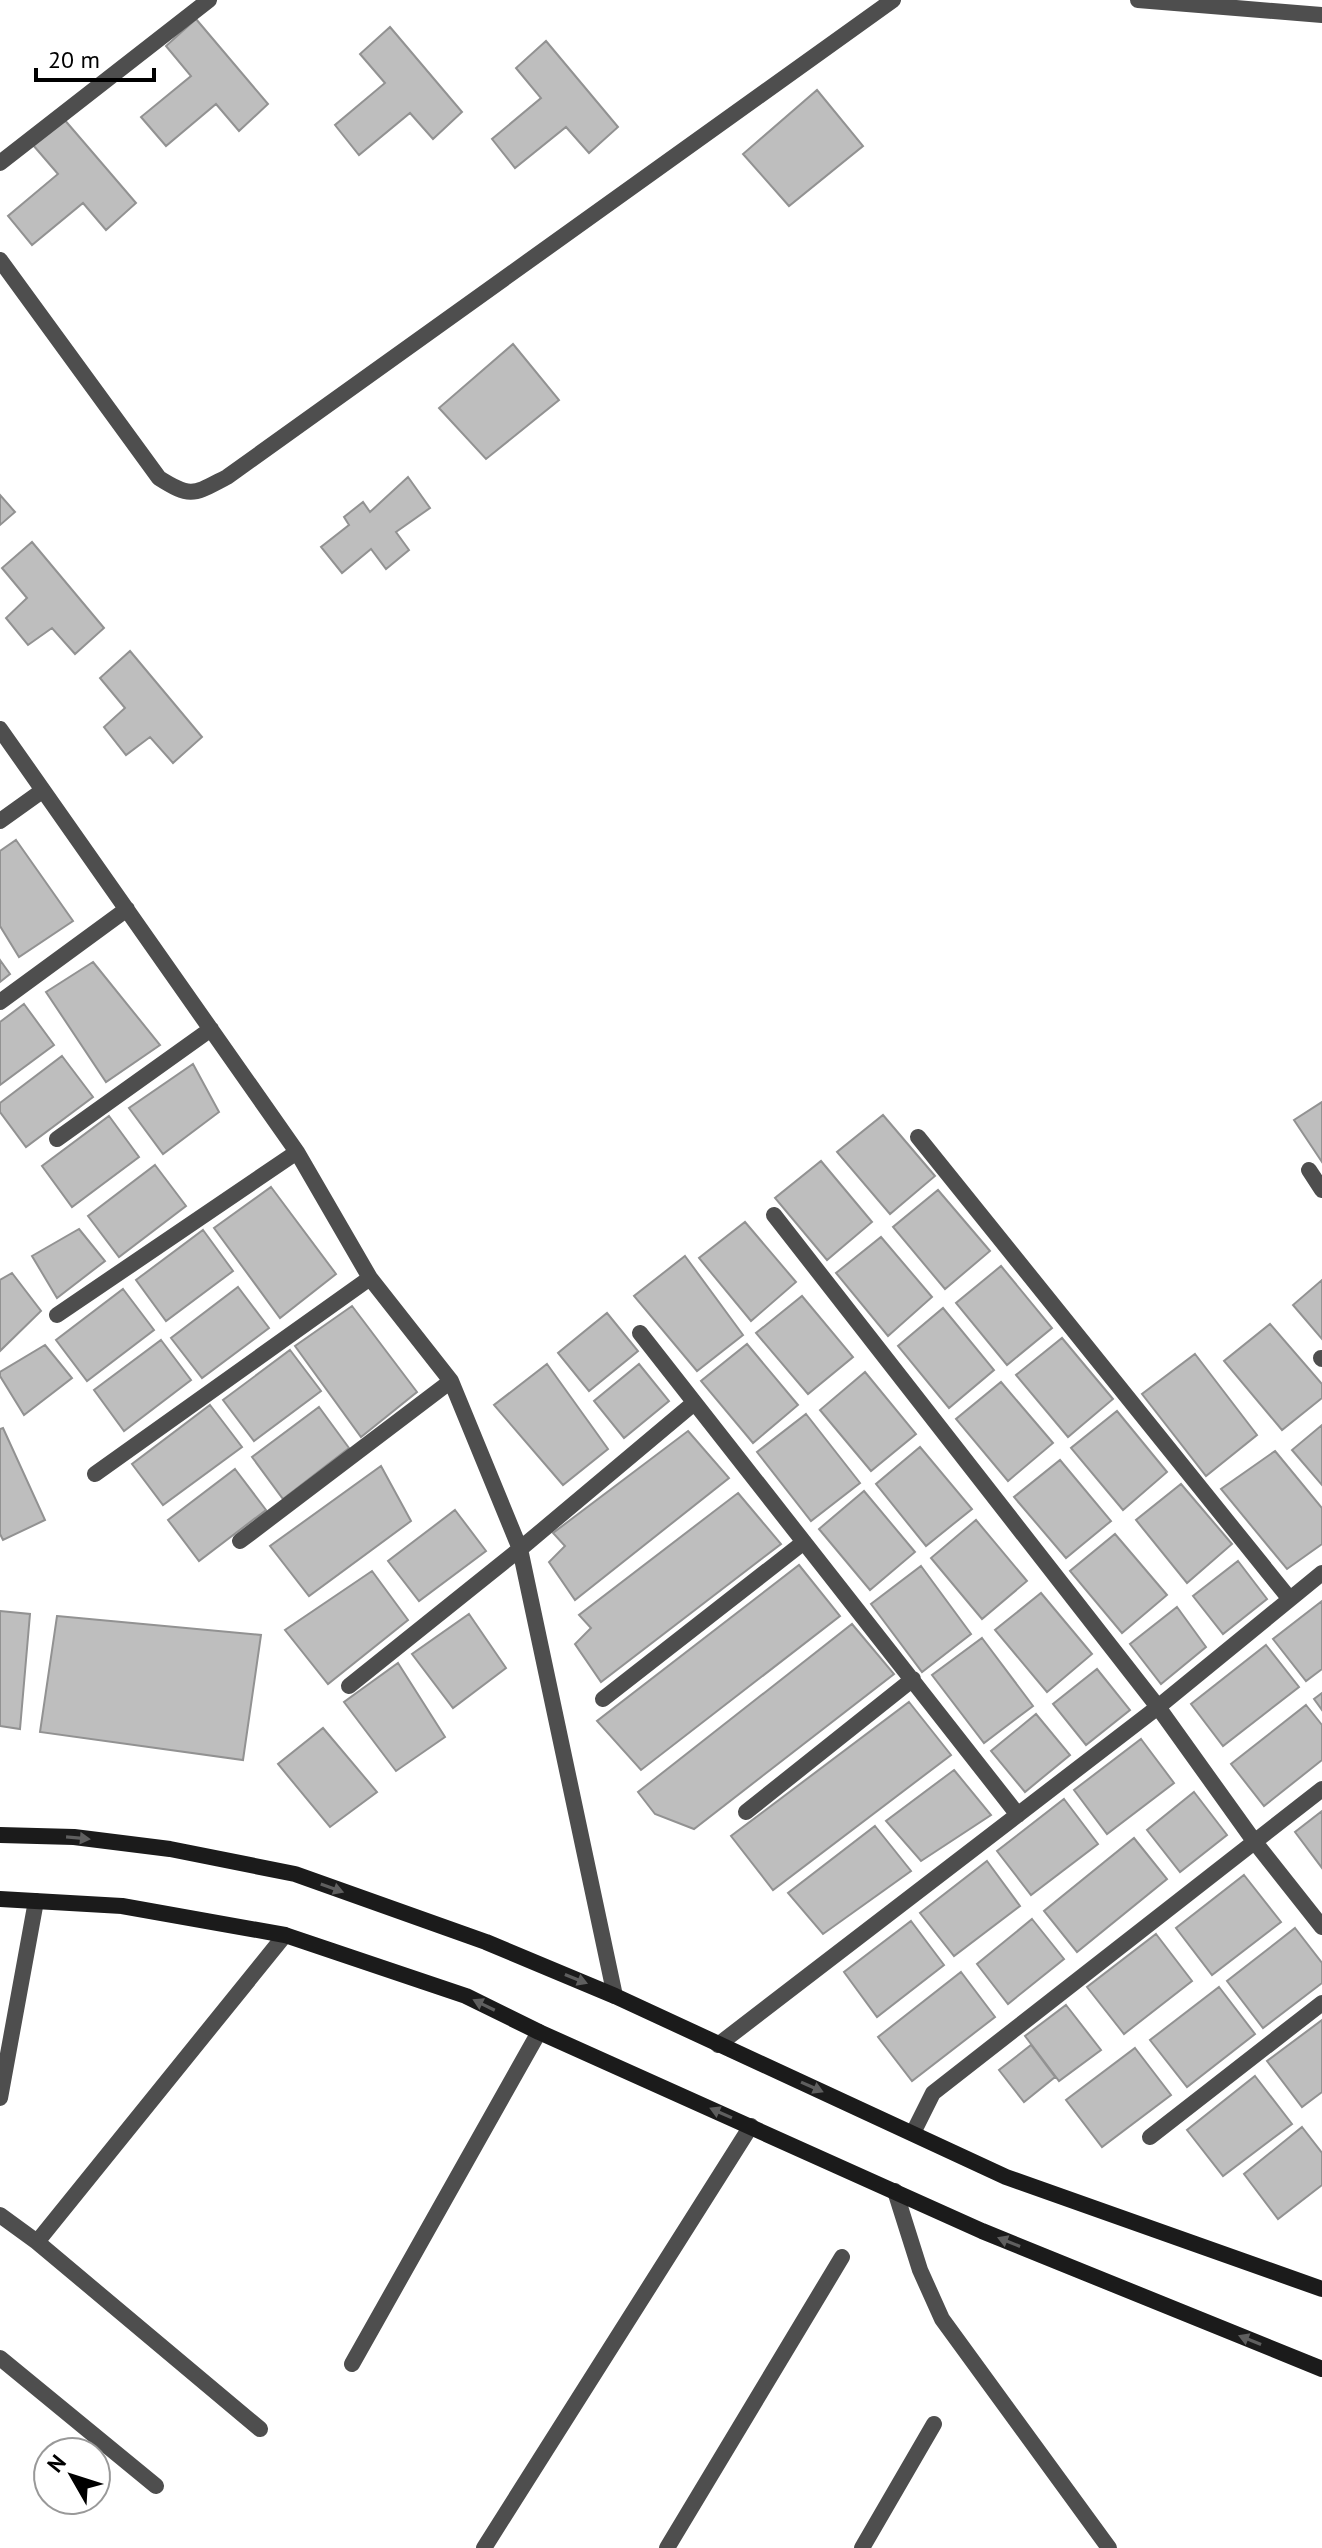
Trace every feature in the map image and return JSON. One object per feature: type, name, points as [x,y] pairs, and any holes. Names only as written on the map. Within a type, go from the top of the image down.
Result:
[{"type":"main road","points":[[0,1835],[74,1837],[170,1849],[295,1874],[486,1942],[615,1996],[1006,2177],[1322,2289]]},
{"type":"main road","points":[[0,1899],[122,1906],[285,1935],[466,1996],[539,2032],[982,2231],[1322,2369]]},
{"type":"street","points":[[0,163],[209,0]]},
{"type":"street","points":[[0,260],[159,478],[180,491],[197,493],[227,477],[893,0]]},
{"type":"street","points":[[1138,0],[1322,15]]},
{"type":"street","points":[[0,729],[297,1152],[370,1278],[451,1381],[520,1549],[615,1996]]},
{"type":"street","points":[[0,821],[42,791]]},
{"type":"street","points":[[0,1002],[127,909]]},
{"type":"street","points":[[57,1139],[211,1029]]},
{"type":"street","points":[[918,1137],[1289,1598]]},
{"type":"street","points":[[57,1315],[297,1152]]},
{"type":"street","points":[[1309,1170],[1322,1190]]},
{"type":"street","points":[[774,1215],[1158,1707],[1254,1841],[1322,1927]]},
{"type":"street","points":[[95,1474],[370,1278]]},
{"type":"street","points":[[640,1333],[1018,1815]]},
{"type":"street","points":[[240,1541],[451,1381]]},
{"type":"street","points":[[349,1686],[520,1549],[694,1403]]},
{"type":"street","points":[[603,1699],[804,1542]]},
{"type":"street","points":[[718,2045],[1158,1707],[1322,1573]]},
{"type":"street","points":[[746,1812],[913,1679]]},
{"type":"street","points":[[913,2133],[933,2093],[1322,1789]]},
{"type":"street","points":[[0,2098],[36,1901]]},
{"type":"street","points":[[37,2242],[285,1935]]},
{"type":"street","points":[[1150,2137],[1322,2003]]},
{"type":"street","points":[[352,2364],[539,2032]]},
{"type":"street","points":[[484,2548],[751,2126]]},
{"type":"street","points":[[895,2191],[920,2270],[942,2319],[1109,2548]]},
{"type":"street","points":[[0,2215],[37,2242],[260,2429]]},
{"type":"street","points":[[667,2548],[842,2257]]},
{"type":"street","points":[[0,2358],[156,2486]]},
{"type":"street","points":[[862,2548],[934,2424]]},
{"type":"building","points":[[196,19],[268,104],[239,131],[216,104],[166,146],[141,117],[191,76],[166,46]]},
{"type":"building","points":[[390,27],[462,112],[433,139],[410,113],[359,155],[335,125],[385,83],[360,54]]},
{"type":"building","points":[[546,41],[618,127],[589,153],[566,127],[515,168],[492,139],[541,98],[516,68]]},
{"type":"building","points":[[817,90],[863,146],[789,206],[743,154]]},
{"type":"building","points":[[63,118],[136,203],[106,230],[83,203],[32,245],[8,216],[58,174],[33,145]]},
{"type":"building","points":[[513,344],[559,400],[486,459],[439,408]]},
{"type":"building","points":[[408,477],[430,508],[396,532],[409,550],[386,569],[371,549],[342,573],[321,547],[349,525],[344,517],[363,502],[370,512]]},
{"type":"building","points":[[0,495],[15,512],[0,525]]},
{"type":"building","points":[[32,542],[104,628],[75,654],[52,628],[28,645],[6,618],[27,598],[2,568]]},
{"type":"building","points":[[130,651],[202,737],[173,763],[150,737],[126,755],[104,727],[125,708],[100,678]]},
{"type":"building","points":[[16,840],[73,921],[19,957],[0,926],[0,851]]},
{"type":"building","points":[[0,960],[10,974],[0,982]]},
{"type":"building","points":[[93,962],[160,1045],[106,1082],[46,992]]},
{"type":"building","points":[[24,1004],[54,1045],[0,1085],[0,1022]]},
{"type":"building","points":[[62,1056],[93,1097],[26,1147],[0,1112],[0,1103]]},
{"type":"building","points":[[193,1064],[219,1112],[163,1154],[129,1108]]},
{"type":"building","points":[[1322,1102],[1322,1162],[1294,1120]]},
{"type":"building","points":[[883,1115],[935,1176],[890,1214],[837,1152]]},
{"type":"building","points":[[109,1116],[139,1157],[72,1207],[42,1166]]},
{"type":"building","points":[[821,1161],[872,1222],[827,1260],[775,1198]]},
{"type":"building","points":[[155,1165],[186,1206],[119,1257],[88,1216]]},
{"type":"building","points":[[271,1187],[336,1274],[280,1318],[214,1228]]},
{"type":"building","points":[[938,1190],[990,1251],[945,1289],[893,1227]]},
{"type":"building","points":[[745,1222],[796,1282],[751,1321],[699,1258]]},
{"type":"building","points":[[79,1229],[105,1261],[57,1298],[32,1256]]},
{"type":"building","points":[[203,1230],[233,1271],[166,1321],[136,1280]]},
{"type":"building","points":[[881,1237],[932,1297],[888,1336],[836,1273]]},
{"type":"building","points":[[685,1256],[743,1335],[697,1371],[634,1296]]},
{"type":"building","points":[[1001,1266],[1052,1328],[1007,1365],[956,1303]]},
{"type":"building","points":[[12,1273],[41,1311],[0,1351],[0,1280]]},
{"type":"building","points":[[1322,1280],[1322,1339],[1293,1305]]},
{"type":"building","points":[[238,1287],[269,1328],[202,1378],[171,1338]]},
{"type":"building","points":[[123,1289],[154,1330],[87,1381],[56,1340]]},
{"type":"building","points":[[802,1296],[853,1357],[808,1394],[756,1333]]},
{"type":"building","points":[[352,1306],[417,1392],[361,1437],[295,1346]]},
{"type":"building","points":[[943,1308],[994,1370],[949,1408],[898,1346]]},
{"type":"building","points":[[607,1313],[638,1351],[589,1391],[558,1353]]},
{"type":"building","points":[[1270,1324],[1322,1384],[1322,1398],[1282,1430],[1224,1361]]},
{"type":"building","points":[[1062,1338],[1113,1399],[1068,1437],[1016,1375]]},
{"type":"building","points":[[161,1340],[191,1380],[124,1431],[94,1390]]},
{"type":"building","points":[[747,1344],[798,1405],[753,1443],[701,1381]]},
{"type":"building","points":[[45,1345],[72,1378],[24,1415],[0,1372]]},
{"type":"building","points":[[290,1350],[321,1391],[254,1441],[223,1400]]},
{"type":"building","points":[[1195,1354],[1257,1435],[1206,1476],[1142,1394]]},
{"type":"building","points":[[547,1364],[608,1449],[563,1485],[494,1405]]},
{"type":"building","points":[[639,1364],[669,1401],[624,1438],[594,1401]]},
{"type":"building","points":[[865,1372],[916,1434],[871,1471],[820,1410]]},
{"type":"building","points":[[1001,1382],[1053,1443],[1008,1481],[956,1419]]},
{"type":"building","points":[[210,1405],[242,1447],[163,1505],[132,1464]]},
{"type":"building","points":[[319,1407],[349,1448],[283,1499],[252,1457]]},
{"type":"building","points":[[1117,1411],[1167,1472],[1123,1510],[1071,1448]]},
{"type":"building","points":[[806,1414],[860,1483],[811,1521],[757,1452]]},
{"type":"building","points":[[1322,1425],[1322,1485],[1292,1450]]},
{"type":"building","points":[[3,1428],[45,1520],[3,1540],[0,1534],[0,1429]]},
{"type":"building","points":[[688,1431],[729,1478],[575,1600],[549,1562],[565,1546],[553,1533]]},
{"type":"building","points":[[920,1447],[972,1509],[926,1546],[876,1484]]},
{"type":"building","points":[[1275,1451],[1322,1508],[1322,1544],[1287,1569],[1221,1489]]},
{"type":"building","points":[[1060,1460],[1111,1521],[1066,1558],[1014,1497]]},
{"type":"building","points":[[381,1466],[411,1521],[309,1596],[270,1546]]},
{"type":"building","points":[[235,1469],[266,1510],[199,1561],[168,1520]]},
{"type":"building","points":[[1181,1484],[1232,1544],[1187,1583],[1136,1520]]},
{"type":"building","points":[[864,1491],[915,1552],[870,1590],[819,1529]]},
{"type":"building","points":[[738,1493],[781,1544],[601,1682],[575,1644],[591,1628],[579,1615]]},
{"type":"building","points":[[455,1510],[486,1551],[419,1601],[388,1561]]},
{"type":"building","points":[[976,1520],[1027,1581],[982,1619],[931,1558]]},
{"type":"building","points":[[1115,1534],[1167,1595],[1122,1633],[1070,1571]]},
{"type":"building","points":[[1238,1561],[1267,1599],[1223,1634],[1193,1596]]},
{"type":"building","points":[[799,1565],[840,1616],[641,1770],[597,1721]]},
{"type":"building","points":[[921,1566],[971,1634],[922,1672],[871,1604]]},
{"type":"building","points":[[372,1571],[408,1620],[328,1684],[285,1630]]},
{"type":"building","points":[[1041,1593],[1092,1654],[1047,1692],[995,1630]]},
{"type":"building","points":[[1322,1601],[1322,1669],[1306,1681],[1273,1639]]},
{"type":"building","points":[[1177,1607],[1206,1647],[1161,1684],[1130,1644]]},
{"type":"building","points":[[0,1611],[30,1614],[20,1729],[0,1726]]},
{"type":"building","points":[[469,1614],[506,1668],[453,1708],[412,1654]]},
{"type":"building","points":[[57,1616],[261,1635],[243,1760],[40,1732]]},
{"type":"building","points":[[852,1624],[894,1674],[694,1829],[655,1814],[638,1792]]},
{"type":"building","points":[[982,1638],[1033,1706],[984,1743],[932,1675]]},
{"type":"building","points":[[1266,1645],[1299,1687],[1223,1746],[1191,1704]]},
{"type":"building","points":[[398,1663],[445,1737],[396,1771],[344,1702]]},
{"type":"building","points":[[1097,1669],[1130,1710],[1086,1745],[1053,1704]]},
{"type":"building","points":[[1322,1693],[1322,1710],[1314,1699]]},
{"type":"building","points":[[909,1702],[951,1755],[773,1890],[731,1836]]},
{"type":"building","points":[[1306,1705],[1322,1725],[1322,1760],[1264,1806],[1231,1764]]},
{"type":"building","points":[[1036,1714],[1070,1755],[1025,1792],[991,1751]]},
{"type":"building","points":[[323,1728],[377,1792],[330,1827],[278,1764]]},
{"type":"building","points":[[1141,1739],[1174,1783],[1107,1834],[1074,1790]]},
{"type":"building","points":[[954,1770],[991,1815],[921,1861],[886,1821]]},
{"type":"building","points":[[1194,1792],[1227,1835],[1180,1872],[1147,1830]]},
{"type":"building","points":[[1064,1799],[1098,1844],[1031,1895],[997,1851]]},
{"type":"building","points":[[1322,1811],[1322,1868],[1295,1832]]},
{"type":"building","points":[[875,1826],[911,1871],[823,1934],[788,1893]]},
{"type":"building","points":[[1134,1838],[1167,1879],[1077,1952],[1044,1911]]},
{"type":"building","points":[[987,1861],[1020,1906],[954,1956],[920,1913]]},
{"type":"building","points":[[1244,1875],[1281,1922],[1212,1975],[1176,1928]]},
{"type":"building","points":[[1032,1919],[1064,1959],[1008,2004],[977,1964]]},
{"type":"building","points":[[911,1921],[944,1965],[877,2017],[844,1972]]},
{"type":"building","points":[[1295,1928],[1322,1963],[1322,1983],[1263,2028],[1227,1981]]},
{"type":"building","points":[[1156,1934],[1192,1981],[1124,2034],[1087,1987]]},
{"type":"building","points":[[961,1972],[995,2017],[912,2081],[878,2037]]},
{"type":"building","points":[[1219,1987],[1255,2034],[1187,2087],[1150,2040]]},
{"type":"building","points":[[1066,2005],[1101,2050],[1059,2081],[1025,2036]]},
{"type":"building","points":[[1322,2020],[1322,2092],[1302,2107],[1267,2061]]},
{"type":"building","points":[[1031,2045],[1055,2077],[1024,2102],[999,2070]]},
{"type":"building","points":[[1135,2048],[1171,2095],[1102,2147],[1066,2100]]},
{"type":"building","points":[[1255,2076],[1292,2124],[1223,2176],[1187,2130]]},
{"type":"building","points":[[1302,2127],[1322,2153],[1322,2185],[1278,2219],[1244,2174]]}]
